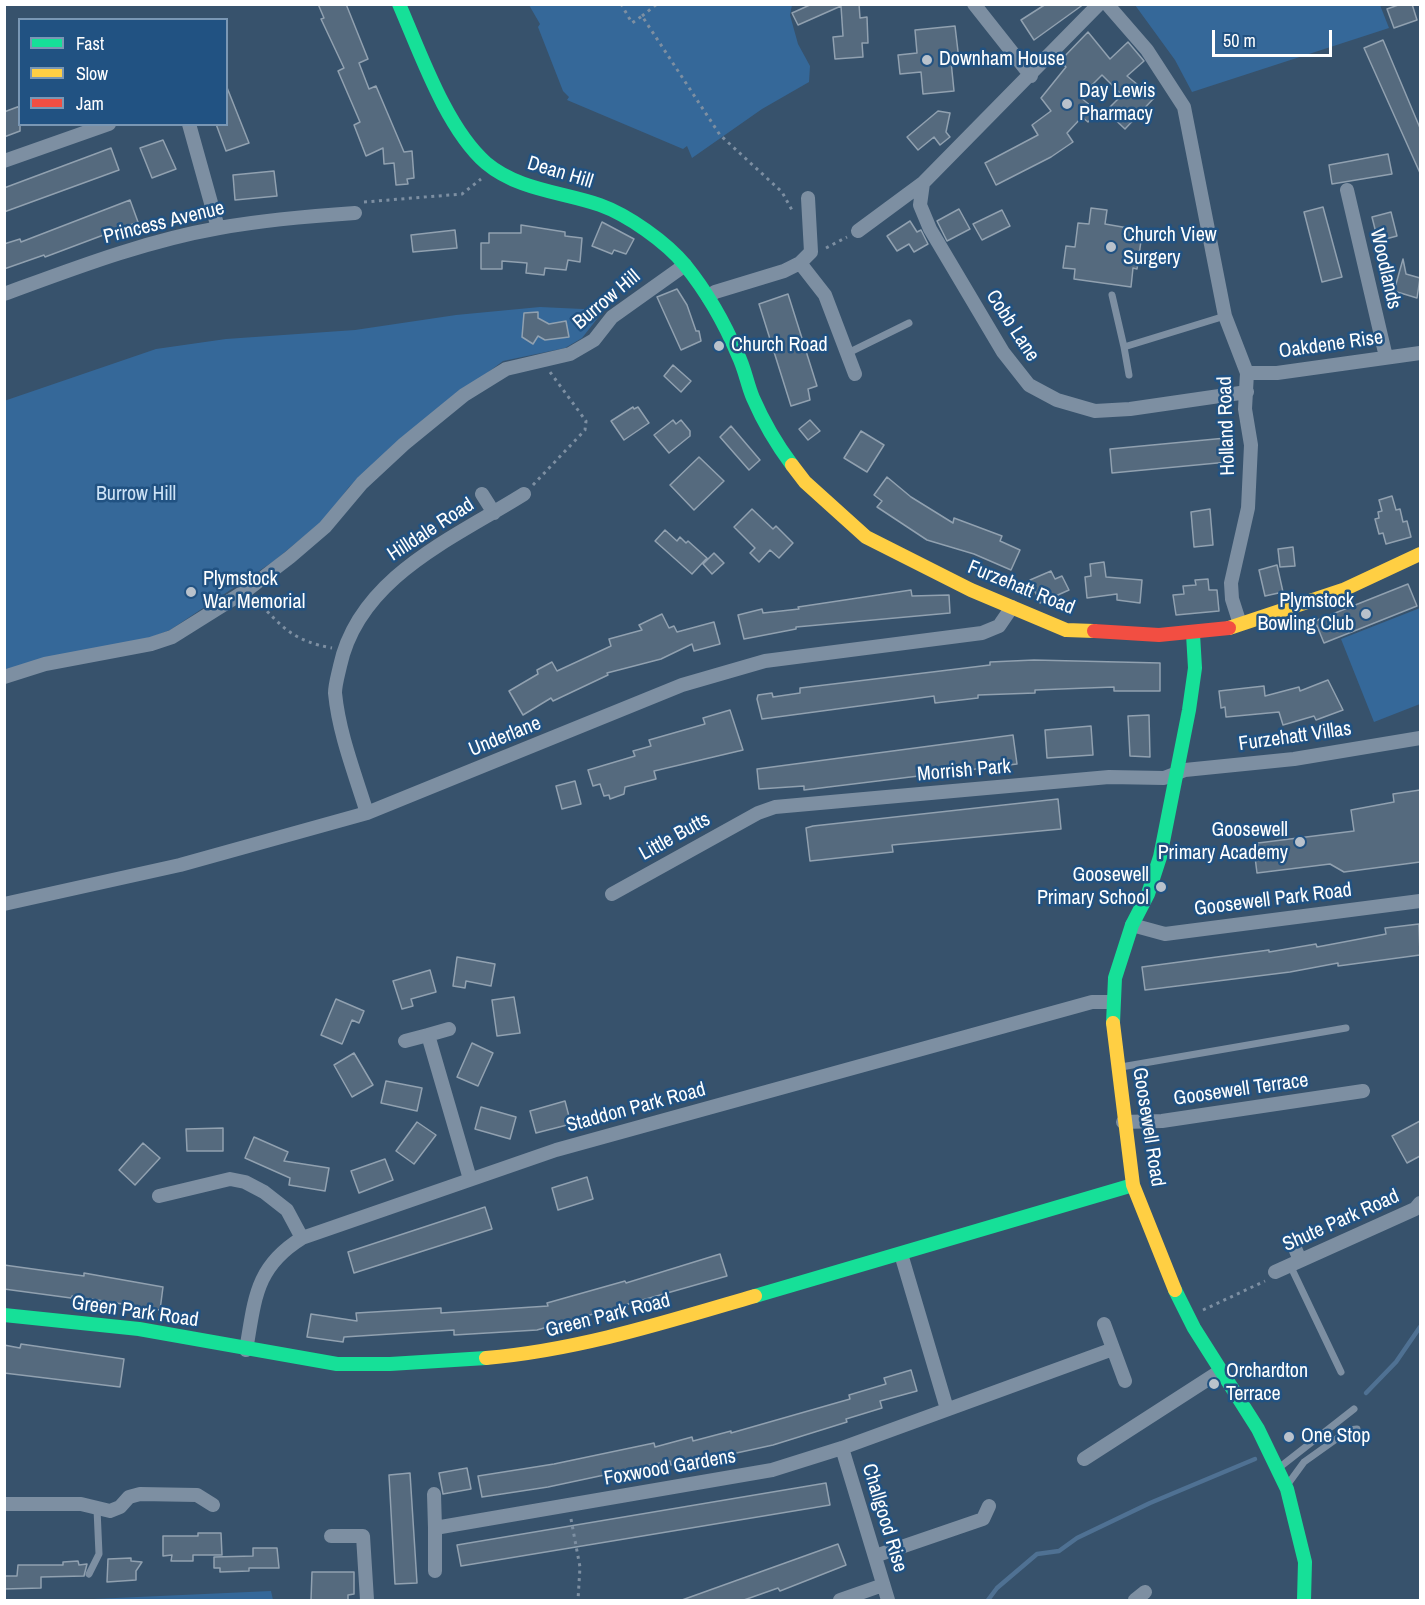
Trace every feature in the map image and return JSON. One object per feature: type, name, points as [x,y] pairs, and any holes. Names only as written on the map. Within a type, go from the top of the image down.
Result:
[{"type":"street","name":"Dean Hill","points":[[399,4],[442,102],[469,144],[494,168],[516,182],[602,206],[659,239],[685,265],[708,297],[722,322]]},
{"type":"street","points":[[974,4],[1030,76]]},
{"type":"street","points":[[858,231],[923,183],[1099,4]]},
{"type":"street","name":"Holland Road","points":[[1107,4],[1147,50],[1184,107],[1225,316],[1247,373],[1245,409],[1251,445],[1248,508],[1231,583],[1232,599],[1240,624]]},
{"type":"street","points":[[4,161],[103,126]]},
{"type":"street","points":[[190,126],[218,228]]},
{"type":"street","name":"Cobb Lane","points":[[923,183],[920,205],[930,229],[1003,352],[1029,385],[1057,400],[1095,411],[1130,409],[1247,392]]},
{"type":"street","name":"Woodlands","points":[[1347,190],[1386,357]]},
{"type":"street","points":[[708,297],[715,292],[784,271],[800,263],[811,252],[808,198]]},
{"type":"street","name":"Princess Avenue","points":[[4,294],[99,259],[218,228],[355,213]]},
{"type":"street","points":[[337,214],[340,229]]},
{"type":"street","points":[[800,263],[825,295],[855,374]]},
{"type":"street","name":"Burrow Hill","points":[[4,677],[45,664],[151,644],[172,637],[248,590],[325,527],[370,475],[464,395],[506,369],[570,354],[594,340],[612,317],[685,265]]},
{"type":"street","name":"Furzehatt Road","points":[[722,322],[739,356],[753,398],[781,450],[805,482],[831,508],[866,537],[1012,607],[1066,630],[1137,635],[1193,634],[1240,624],[1343,590],[1420,554]]},
{"type":"street","name":"Oakdene Rise","points":[[1247,373],[1277,373],[1420,353]]},
{"type":"street","name":"Hilldale Road","points":[[482,494],[494,513]]},
{"type":"street","name":"Hilldale Road","points":[[367,813],[342,730],[335,691],[345,643],[370,603],[398,573],[524,494]]},
{"type":"street","name":"Underlane","points":[[4,904],[180,865],[367,813],[682,686],[765,661],[982,633],[999,626],[1012,607]]},
{"type":"street","name":"Goosewell Road","points":[[1193,634],[1195,668],[1160,857],[1148,894],[1132,925],[1114,978],[1113,1033],[1123,1122],[1133,1185],[1188,1317],[1219,1372],[1258,1429],[1287,1489],[1305,1562],[1304,1600]]},
{"type":"street","name":"Furzehatt Villas","points":[[1175,774],[1185,770],[1294,759],[1420,738]]},
{"type":"street","name":"Morrish Park","points":[[758,813],[775,807],[1109,777],[1164,778],[1175,774]]},
{"type":"street","name":"Little Butts","points":[[612,894],[758,813]]},
{"type":"street","name":"Goosewell Park Road","points":[[1132,925],[1165,934],[1420,901]]},
{"type":"street","name":"Staddon Park Road","points":[[246,1350],[255,1302],[266,1269],[280,1251],[302,1238],[556,1150],[1092,1002],[1113,1002]]},
{"type":"street","points":[[405,1041],[449,1029]]},
{"type":"street","points":[[428,1035],[470,1179]]},
{"type":"street","name":"Goosewell Terrace","points":[[1123,1122],[1162,1121],[1363,1091]]},
{"type":"street","points":[[179,1176],[182,1191]]},
{"type":"street","points":[[159,1196],[230,1179],[245,1182],[264,1192],[287,1210],[302,1238]]},
{"type":"street","name":"Green Park Road","points":[[4,1315],[140,1329],[246,1350],[337,1364],[368,1366],[461,1360],[579,1347],[1133,1185]]},
{"type":"street","name":"Shute Park Road","points":[[1275,1272],[1415,1209],[1420,1203]]},
{"type":"street","points":[[1294,1246],[1295,1263]]},
{"type":"street","points":[[902,1254],[947,1409]]},
{"type":"street","points":[[1104,1324],[1125,1381]]},
{"type":"street","name":"Foxwood Gardens","points":[[435,1528],[772,1470],[842,1448],[1113,1349]]},
{"type":"street","points":[[1084,1459],[1219,1372]]},
{"type":"street","name":"Challgood Rise","points":[[842,1448],[888,1600]]},
{"type":"street","points":[[4,1504],[81,1504],[110,1511],[120,1507],[129,1497],[140,1494],[197,1495],[213,1505]]},
{"type":"street","points":[[434,1494],[435,1571]]},
{"type":"street","points":[[875,1556],[983,1519],[988,1506]]},
{"type":"street","points":[[331,1536],[363,1536],[367,1600]]},
{"type":"street","points":[[840,1600],[884,1585]]},
{"type":"lane","points":[[1112,295],[1129,375]]},
{"type":"lane","points":[[1124,347],[1225,316]]},
{"type":"lane","points":[[848,353],[909,324]]},
{"type":"lane","points":[[1118,1067],[1346,1028]]},
{"type":"lane","points":[[1295,1263],[1341,1372]]},
{"type":"lane","points":[[1280,1467],[1354,1409]]},
{"type":"lane","points":[[1286,1486],[1305,1462],[1349,1430],[1357,1429]]},
{"type":"lane","points":[[90,1574],[99,1554],[98,1509]]},
{"type":"path","points":[[621,4],[632,23],[657,4]]},
{"type":"path","points":[[642,16],[720,135],[782,192],[817,253],[858,231]]},
{"type":"path","points":[[355,213],[358,203],[462,194],[494,168]]},
{"type":"path","points":[[524,494],[585,430],[586,421],[549,371],[544,359]]},
{"type":"path","points":[[248,590],[281,627],[309,644],[332,648]]},
{"type":"path","points":[[1188,1317],[1265,1281],[1275,1272]]},
{"type":"path","points":[[568,1505],[580,1567],[578,1600]]},
{"type":"green space","points":[[529,5],[792,5],[790,15],[798,44],[810,66],[809,82],[762,109],[692,158],[687,146],[683,149],[567,100],[569,97],[563,91],[538,27],[540,24]]},
{"type":"green space","points":[[1135,5],[1380,5],[1389,28],[1192,92],[1175,60]]},
{"type":"green space","name":"Burrow Hill","points":[[540,307],[604,310],[582,338],[565,348],[503,361],[401,438],[349,487],[325,519],[274,561],[170,630],[152,637],[5,671],[4,401],[156,349],[226,339],[355,330],[456,315]]},
{"type":"green space","points":[[1420,608],[1420,704],[1374,722],[1341,639]]},
{"type":"green space","points":[[271,1591],[273,1600],[71,1600]]},
{"type":"building","points":[[318,4],[346,4],[368,59],[359,63],[369,89],[376,86],[404,152],[412,151],[414,178],[407,179],[408,184],[396,185],[394,163],[384,164],[383,148],[366,156],[354,125],[360,122],[338,71],[344,68],[321,19],[324,18]]},
{"type":"building","points":[[812,4],[859,4],[860,18],[867,17],[868,43],[862,43],[863,57],[835,59],[833,37],[843,36],[841,6],[798,25],[792,13]]},
{"type":"building","points":[[1046,4],[1084,4],[1034,40],[1021,20]]},
{"type":"building","points":[[1401,4],[1412,4],[1417,20],[1394,28],[1387,9]]},
{"type":"building","name":"Downham House","points":[[955,26],[959,60],[951,61],[954,91],[923,94],[921,72],[900,74],[898,55],[917,53],[915,30]]},
{"type":"building","points":[[1088,32],[1110,59],[1128,42],[1144,61],[1127,76],[1154,98],[1125,129],[1106,111],[1122,95],[1102,75],[1080,97],[1097,111],[1088,122],[1082,117],[1067,133],[1073,142],[1051,157],[996,185],[985,163],[1038,135],[1032,125],[1051,111],[1041,98],[1066,67],[1060,61]]},
{"type":"building","points":[[1383,40],[1420,128],[1420,173],[1364,48]]},
{"type":"building","points":[[228,90],[249,143],[226,151],[217,126],[228,126]]},
{"type":"building","points":[[18,107],[20,131],[4,137],[4,112]]},
{"type":"building","points":[[938,111],[950,113],[946,132],[950,137],[940,145],[934,137],[918,150],[907,137]]},
{"type":"building","points":[[163,140],[176,169],[152,178],[140,148]]},
{"type":"building","points":[[111,148],[119,170],[4,212],[4,188]]},
{"type":"building","points":[[1388,154],[1392,174],[1332,184],[1329,165]]},
{"type":"building","points":[[274,171],[277,196],[235,200],[233,175]]},
{"type":"building","points":[[130,200],[138,222],[45,257],[44,255],[4,269],[4,244],[20,239],[21,242]]},
{"type":"building","points":[[1323,207],[1342,277],[1322,282],[1304,212]]},
{"type":"building","name":"Church View Surgery","points":[[1091,208],[1107,210],[1105,224],[1134,229],[1133,239],[1141,241],[1137,269],[1133,268],[1131,287],[1074,279],[1075,269],[1063,268],[1066,246],[1075,247],[1078,223],[1089,224]]},
{"type":"building","points":[[959,209],[970,229],[947,241],[937,221]]},
{"type":"building","points":[[1002,210],[1010,226],[982,240],[973,224]]},
{"type":"building","points":[[1391,212],[1397,236],[1378,241],[1372,217]]},
{"type":"building","points":[[910,221],[917,232],[921,230],[928,244],[914,252],[909,244],[897,251],[887,236]]},
{"type":"building","points":[[602,222],[634,239],[626,254],[614,250],[612,254],[592,246]]},
{"type":"building","points":[[521,225],[565,232],[565,236],[582,238],[580,262],[568,260],[566,270],[545,268],[544,275],[526,273],[527,263],[502,261],[502,269],[481,269],[481,243],[489,243],[489,233],[521,233]]},
{"type":"building","points":[[455,230],[457,248],[413,252],[411,235]]},
{"type":"building","points":[[1403,259],[1406,274],[1420,278],[1417,298],[1394,291]]},
{"type":"building","points":[[677,289],[687,305],[696,331],[699,331],[701,341],[681,350],[657,297]]},
{"type":"building","points":[[788,294],[817,386],[808,389],[810,400],[791,406],[759,304]]},
{"type":"building","points":[[538,312],[538,318],[549,324],[566,321],[569,337],[545,340],[538,336],[533,344],[522,337],[524,313]]},
{"type":"building","points":[[673,365],[691,381],[681,392],[664,376]]},
{"type":"building","points":[[633,407],[634,409],[638,407],[649,423],[624,440],[611,421]]},
{"type":"building","points":[[673,420],[676,424],[681,420],[690,431],[690,436],[669,453],[654,435]]},
{"type":"building","points":[[810,420],[820,431],[808,440],[799,429]]},
{"type":"building","points":[[731,426],[760,460],[749,470],[720,437]]},
{"type":"building","points":[[861,431],[884,445],[867,472],[844,458]]},
{"type":"building","points":[[1226,438],[1228,462],[1112,473],[1110,449]]},
{"type":"building","points":[[699,457],[724,481],[694,510],[670,485]]},
{"type":"building","points":[[887,477],[911,497],[953,523],[954,518],[1002,536],[1000,541],[1020,550],[1011,570],[974,554],[927,540],[877,507],[882,501],[874,495]]},
{"type":"building","points":[[1392,496],[1396,510],[1400,509],[1403,522],[1407,521],[1411,537],[1386,544],[1383,533],[1379,534],[1375,519],[1379,518],[1378,512],[1382,511],[1379,500]]},
{"type":"building","points":[[752,509],[773,529],[776,526],[793,543],[779,558],[770,550],[759,562],[750,553],[755,548],[734,527]]},
{"type":"building","points":[[1210,509],[1213,545],[1194,547],[1191,512]]},
{"type":"building","points":[[665,530],[677,541],[680,537],[686,543],[688,541],[707,558],[692,574],[655,541]]},
{"type":"building","points":[[1293,547],[1295,566],[1280,567],[1278,549]]},
{"type":"building","points":[[714,553],[724,563],[712,574],[703,564]]},
{"type":"building","points":[[1104,562],[1106,577],[1142,580],[1140,603],[1117,600],[1117,594],[1087,598],[1085,577],[1091,576],[1090,564]]},
{"type":"building","points":[[1277,565],[1283,592],[1265,596],[1259,570]]},
{"type":"building","points":[[1051,571],[1055,579],[1062,576],[1069,590],[1040,603],[1030,580]]},
{"type":"building","points":[[1208,579],[1209,590],[1217,590],[1219,611],[1176,615],[1173,595],[1184,594],[1183,586],[1196,585],[1195,580]]},
{"type":"building","name":"Plymstock Bowling Club","points":[[1408,584],[1417,606],[1324,643],[1315,621]]},
{"type":"building","points":[[911,590],[912,596],[949,595],[950,613],[796,627],[796,629],[744,639],[738,615],[762,609],[763,613],[799,609],[798,607]]},
{"type":"building","points":[[662,614],[669,628],[674,626],[677,632],[714,622],[720,644],[694,651],[692,644],[661,659],[607,673],[608,675],[553,701],[551,698],[523,715],[509,691],[538,674],[537,670],[552,662],[557,671],[611,646],[609,639],[642,630],[639,625]]},
{"type":"building","points":[[1034,660],[1160,663],[1160,691],[1114,691],[1114,687],[1035,690],[1035,693],[978,695],[978,698],[935,703],[934,696],[762,719],[757,699],[758,695],[772,693],[773,697],[800,693],[800,688],[990,665],[990,662]]},
{"type":"building","points":[[1328,680],[1343,710],[1316,720],[1314,716],[1283,725],[1279,712],[1226,717],[1225,707],[1221,708],[1219,691],[1264,686],[1265,696],[1299,687],[1300,691]]},
{"type":"building","points":[[730,710],[743,750],[654,771],[656,779],[625,787],[624,794],[610,799],[609,795],[604,796],[600,784],[593,786],[588,770],[635,756],[633,751],[651,746],[649,740],[705,724],[703,718]]},
{"type":"building","points":[[1149,715],[1150,757],[1130,756],[1128,716]]},
{"type":"building","points":[[1091,726],[1093,755],[1047,758],[1045,730]]},
{"type":"building","points":[[1013,735],[1017,764],[804,790],[804,786],[759,789],[757,769]]},
{"type":"building","points":[[575,781],[581,804],[562,809],[556,786]]},
{"type":"building","points":[[1420,790],[1420,862],[1344,872],[1330,864],[1257,873],[1254,849],[1258,848],[1258,843],[1354,831],[1351,810],[1394,802],[1393,794]]},
{"type":"building","points":[[1058,799],[1061,829],[892,845],[893,852],[810,861],[806,828],[813,826]]},
{"type":"building","points":[[1419,924],[1420,955],[1338,966],[1338,963],[1290,972],[1145,990],[1142,967],[1316,944],[1317,947],[1386,934],[1385,928]]},
{"type":"building","points":[[457,957],[495,964],[491,986],[466,981],[465,988],[453,986]]},
{"type":"building","points":[[430,970],[436,992],[411,999],[413,1006],[402,1009],[393,981]]},
{"type":"building","points":[[514,997],[520,1033],[497,1036],[492,1000]]},
{"type":"building","points":[[336,999],[364,1011],[359,1023],[352,1020],[342,1044],[321,1035]]},
{"type":"building","points":[[472,1043],[493,1053],[478,1086],[457,1077]]},
{"type":"building","points":[[354,1053],[373,1085],[352,1097],[334,1065]]},
{"type":"building","points":[[386,1081],[422,1088],[417,1111],[381,1103]]},
{"type":"building","points":[[565,1101],[571,1124],[536,1133],[530,1111]]},
{"type":"building","points":[[481,1107],[516,1117],[510,1139],[475,1129]]},
{"type":"building","points":[[1420,1121],[1420,1156],[1407,1163],[1392,1136]]},
{"type":"building","points":[[417,1122],[436,1135],[414,1164],[396,1151]]},
{"type":"building","points":[[223,1128],[223,1151],[187,1151],[186,1129]]},
{"type":"building","points":[[254,1137],[288,1152],[284,1161],[329,1168],[325,1191],[289,1185],[290,1178],[245,1158]]},
{"type":"building","points":[[143,1143],[160,1158],[135,1185],[119,1170]]},
{"type":"building","points":[[385,1159],[393,1180],[359,1193],[351,1171]]},
{"type":"building","points":[[587,1177],[593,1199],[558,1210],[552,1188]]},
{"type":"building","points":[[485,1207],[492,1229],[354,1273],[348,1252]]},
{"type":"building","points":[[720,1254],[727,1276],[537,1330],[454,1335],[454,1330],[344,1337],[343,1342],[307,1337],[311,1314],[357,1321],[356,1313],[441,1308],[441,1313],[548,1306],[547,1303],[625,1281],[626,1283]]},
{"type":"building","points":[[4,1265],[84,1276],[84,1273],[163,1287],[160,1310],[72,1296],[71,1298],[4,1289]]},
{"type":"building","points":[[21,1344],[124,1359],[120,1387],[4,1373],[4,1345],[20,1348]]},
{"type":"building","points":[[911,1370],[917,1391],[880,1401],[882,1408],[846,1419],[847,1422],[773,1445],[709,1459],[708,1455],[671,1465],[670,1461],[548,1487],[482,1497],[478,1476],[554,1464],[654,1443],[655,1447],[692,1437],[693,1441],[731,1431],[731,1433],[850,1399],[849,1395],[886,1384],[884,1378]]},
{"type":"building","points":[[467,1468],[471,1489],[443,1494],[439,1473]]},
{"type":"building","points":[[410,1473],[417,1583],[395,1584],[389,1475]]},
{"type":"building","points":[[826,1483],[830,1505],[461,1566],[457,1545]]},
{"type":"building","points":[[198,1533],[221,1533],[222,1555],[193,1555],[193,1561],[171,1561],[172,1555],[163,1556],[163,1536],[198,1536]]},
{"type":"building","points":[[838,1544],[846,1565],[780,1591],[778,1588],[744,1600],[682,1600]]},
{"type":"building","points":[[253,1548],[277,1548],[279,1568],[249,1568],[249,1571],[220,1572],[220,1568],[214,1568],[214,1557],[253,1556]]},
{"type":"building","points":[[131,1558],[131,1561],[142,1562],[136,1571],[136,1580],[107,1582],[108,1559]]},
{"type":"building","points":[[78,1561],[79,1565],[87,1564],[84,1576],[41,1577],[41,1588],[4,1589],[4,1576],[17,1576],[18,1565],[63,1565],[63,1562]]},
{"type":"building","points":[[312,1572],[354,1572],[354,1594],[348,1595],[348,1600],[311,1600]]},
{"type":"waterway","points":[[1366,1393],[1396,1362],[1420,1327]]},
{"type":"waterway","points":[[988,1600],[997,1588],[1037,1554],[1059,1551],[1077,1538],[1150,1503],[1255,1459]]},
{"type":"traffic: fast","points":[[399,4],[446,110],[458,130],[486,163],[526,185],[600,205],[622,215],[657,239],[685,265],[721,320],[733,343],[757,407],[792,465]]},
{"type":"traffic: fast","points":[[1113,1023],[1115,978],[1132,925],[1148,894],[1160,857],[1189,710],[1195,668],[1193,634]]},
{"type":"traffic: fast","points":[[755,1296],[1133,1185]]},
{"type":"traffic: fast","points":[[1175,1290],[1194,1328],[1258,1429],[1287,1489],[1305,1562],[1304,1600]]},
{"type":"traffic: fast","points":[[4,1315],[139,1329],[337,1364],[390,1364],[486,1358]]},
{"type":"traffic: slow","points":[[792,465],[805,482],[866,537],[971,590],[1066,630],[1094,631]]},
{"type":"traffic: slow","points":[[1229,628],[1343,590],[1420,554]]},
{"type":"traffic: slow","points":[[1113,1023],[1133,1185],[1175,1290]]},
{"type":"traffic: slow","points":[[486,1358],[589,1342],[755,1296]]},
{"type":"traffic: jam","points":[[1094,631],[1159,635],[1229,628]]},
{"type":"place","name":"Downham House","points":[[927,60]]},
{"type":"place","name":"Day Lewis Pharmacy","points":[[1067,104]]},
{"type":"place","name":"Church View Surgery","points":[[1111,247]]},
{"type":"place","name":"Church Road","points":[[719,346]]},
{"type":"place","name":"Plymstock War Memorial","points":[[191,592]]},
{"type":"place","name":"Plymstock Bowling Club","points":[[1366,614]]},
{"type":"place","name":"Goosewell Primary Academy","points":[[1300,842]]},
{"type":"place","name":"Goosewell Primary School","points":[[1161,887]]},
{"type":"place","name":"Orchardton Terrace","points":[[1214,1384]]},
{"type":"place","name":"One Stop","points":[[1289,1437]]}]
